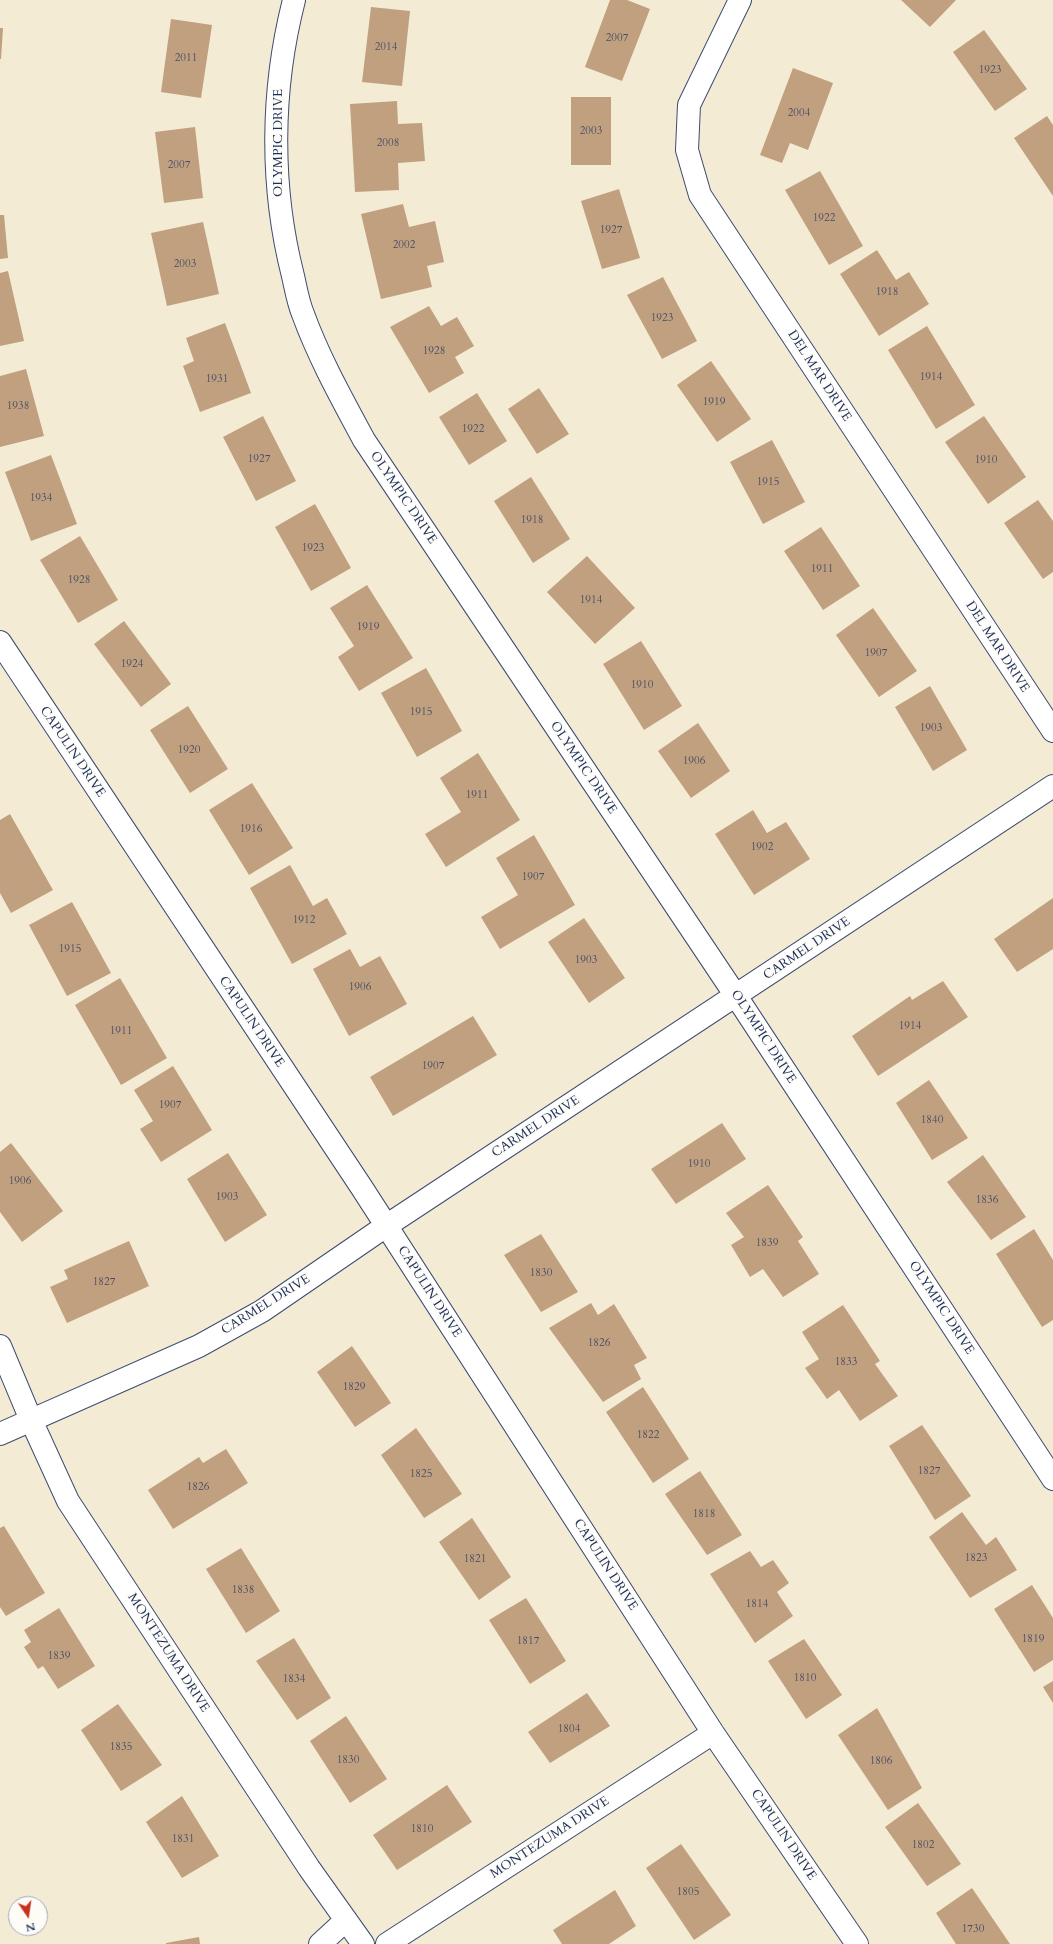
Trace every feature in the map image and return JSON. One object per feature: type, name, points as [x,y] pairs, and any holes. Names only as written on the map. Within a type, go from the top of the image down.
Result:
[{"type":"street","name":"OLYMPIC DRIVE","points":[[294,0],[284,40],[277,102],[277,183],[286,249],[302,314],[331,379],[364,440],[736,996],[1053,1479]]},
{"type":"street","name":"DEL MAR DRIVE","points":[[740,0],[689,105],[687,150],[700,195],[1053,732]]},
{"type":"street","name":"CAPULIN DRIVE","points":[[0,642],[386,1226],[713,1733],[857,1944]]},
{"type":"street","name":"CARMEL DRIVE","points":[[0,1434],[199,1346],[262,1311],[386,1226],[1053,786]]},
{"type":"street","name":"MONTEZUMA DRIVE","points":[[0,1346],[31,1420],[68,1501],[309,1868],[363,1944]]},
{"type":"street","name":"MONTEZUMA DRIVE","points":[[387,1944],[713,1733]]},
{"type":"street","points":[[320,1944],[346,1920]]},
{"type":"building","points":[[610,0],[627,0],[650,9],[622,81],[585,67]]},
{"type":"building","points":[[901,0],[956,0],[930,27]]},
{"type":"building","points":[[371,7],[410,11],[402,86],[362,82]]},
{"type":"building","points":[[171,19],[212,25],[201,98],[161,92]]},
{"type":"building","points":[[0,28],[3,28],[1,59],[0,59]]},
{"type":"building","points":[[984,30],[1027,89],[995,111],[953,52]]},
{"type":"building","points":[[793,68],[833,83],[808,150],[790,143],[782,163],[760,155]]},
{"type":"building","points":[[571,97],[611,97],[611,165],[571,165]]},
{"type":"building","points":[[397,101],[398,124],[422,123],[425,161],[398,163],[399,190],[355,192],[350,104]]},
{"type":"building","points":[[1047,116],[1053,125],[1053,196],[1014,138]]},
{"type":"building","points":[[195,127],[203,198],[164,203],[155,132]]},
{"type":"building","points":[[820,171],[863,246],[829,265],[785,190]]},
{"type":"building","points":[[619,189],[640,258],[602,269],[581,201]]},
{"type":"building","points":[[403,204],[409,227],[435,221],[444,262],[427,266],[432,287],[381,299],[361,214]]},
{"type":"building","points":[[0,215],[4,215],[8,258],[0,259]]},
{"type":"building","points":[[203,222],[219,294],[167,306],[151,233]]},
{"type":"building","points":[[877,250],[896,280],[909,272],[929,304],[879,336],[840,274]]},
{"type":"building","points":[[8,271],[24,341],[0,346],[0,273]]},
{"type":"building","points":[[663,277],[697,341],[662,359],[627,295]]},
{"type":"building","points":[[429,306],[441,326],[457,317],[474,346],[455,357],[464,373],[429,393],[390,327]]},
{"type":"building","points":[[225,323],[251,393],[200,412],[183,366],[194,361],[186,338]]},
{"type":"building","points":[[927,326],[975,405],[936,429],[888,350]]},
{"type":"building","points":[[711,361],[751,419],[717,442],[677,385]]},
{"type":"building","points":[[26,369],[44,436],[0,447],[0,376]]},
{"type":"building","points":[[539,388],[569,434],[537,454],[508,409]]},
{"type":"building","points":[[477,393],[507,441],[469,465],[439,417]]},
{"type":"building","points":[[263,416],[296,481],[256,501],[223,437]]},
{"type":"building","points":[[984,416],[1026,477],[988,504],[945,442]]},
{"type":"building","points":[[772,440],[805,502],[763,524],[730,462]]},
{"type":"building","points":[[51,455],[77,524],[31,541],[5,472]]},
{"type":"building","points":[[531,477],[570,539],[533,563],[494,501]]},
{"type":"building","points":[[1038,500],[1053,521],[1053,572],[1043,579],[1004,523]]},
{"type":"building","points":[[315,504],[351,568],[311,591],[275,527]]},
{"type":"building","points":[[821,527],[860,586],[823,610],[784,551]]},
{"type":"building","points":[[80,536],[118,600],[78,623],[40,560]]},
{"type":"building","points":[[587,556],[635,608],[595,644],[547,592]]},
{"type":"building","points":[[367,585],[413,658],[359,691],[338,657],[354,646],[330,608]]},
{"type":"building","points":[[873,608],[917,671],[879,697],[836,635]]},
{"type":"building","points":[[124,621],[171,684],[141,707],[94,644]]},
{"type":"building","points":[[641,641],[682,706],[644,730],[603,664]]},
{"type":"building","points":[[426,668],[462,731],[417,757],[381,693]]},
{"type":"building","points":[[930,686],[967,750],[933,771],[895,707]]},
{"type":"building","points":[[188,706],[228,769],[190,793],[150,730]]},
{"type":"building","points":[[698,723],[730,771],[691,798],[658,751]]},
{"type":"building","points":[[478,753],[520,820],[446,867],[425,834],[461,812],[440,778]]},
{"type":"building","points":[[252,783],[293,848],[249,875],[209,810]]},
{"type":"building","points":[[753,810],[767,833],[786,822],[810,859],[754,895],[715,834]]},
{"type":"building","points":[[10,814],[53,890],[11,913],[0,893],[0,820]]},
{"type":"building","points":[[534,835],[575,905],[500,949],[481,917],[518,895],[496,858]]},
{"type":"building","points":[[290,865],[313,906],[327,898],[347,934],[292,964],[250,888]]},
{"type":"building","points":[[1053,898],[1053,949],[1017,972],[994,939]]},
{"type":"building","points":[[72,902],[111,973],[67,996],[29,925]]},
{"type":"building","points":[[584,918],[625,978],[589,1003],[548,942]]},
{"type":"building","points":[[350,949],[360,967],[380,956],[407,1004],[349,1036],[313,969]]},
{"type":"building","points":[[120,978],[167,1058],[121,1085],[75,1005]]},
{"type":"building","points":[[943,981],[968,1017],[878,1076],[852,1036],[910,996],[912,1000]]},
{"type":"building","points":[[473,1016],[497,1055],[393,1116],[370,1077]]},
{"type":"building","points":[[173,1066],[212,1130],[161,1162],[140,1129],[153,1121],[134,1090]]},
{"type":"building","points":[[929,1080],[968,1138],[932,1160],[896,1103]]},
{"type":"building","points":[[722,1123],[746,1159],[676,1204],[651,1169]]},
{"type":"building","points":[[11,1143],[63,1211],[22,1242],[0,1212],[0,1152]]},
{"type":"building","points":[[228,1153],[267,1215],[225,1242],[187,1179]]},
{"type":"building","points":[[983,1155],[1026,1217],[991,1240],[947,1182]]},
{"type":"building","points":[[768,1185],[803,1237],[798,1241],[819,1274],[783,1297],[763,1269],[750,1277],[731,1245],[744,1237],[726,1213]]},
{"type":"building","points":[[1034,1229],[1053,1260],[1053,1320],[1042,1327],[996,1254]]},
{"type":"building","points":[[541,1234],[578,1292],[541,1312],[504,1255]]},
{"type":"building","points":[[129,1241],[149,1286],[67,1323],[50,1287],[68,1279],[64,1270]]},
{"type":"building","points":[[591,1303],[598,1315],[614,1304],[647,1358],[634,1365],[641,1379],[603,1402],[549,1328]]},
{"type":"building","points":[[843,1305],[880,1361],[875,1364],[898,1396],[860,1421],[839,1390],[827,1399],[805,1368],[819,1359],[802,1332]]},
{"type":"building","points":[[352,1346],[391,1403],[355,1427],[317,1372]]},
{"type":"building","points":[[643,1387],[689,1459],[653,1483],[606,1412]]},
{"type":"building","points":[[922,1425],[971,1496],[935,1520],[889,1446]]},
{"type":"building","points":[[416,1428],[462,1494],[424,1518],[381,1455]]},
{"type":"building","points":[[226,1449],[248,1483],[173,1529],[148,1490],[199,1457],[203,1463]]},
{"type":"building","points":[[700,1471],[742,1535],[707,1555],[665,1494]]},
{"type":"building","points":[[962,1512],[986,1545],[996,1537],[1017,1570],[970,1598],[929,1537]]},
{"type":"building","points":[[472,1518],[511,1577],[479,1600],[439,1542]]},
{"type":"building","points":[[4,1526],[45,1593],[6,1616],[0,1607],[0,1528]]},
{"type":"building","points":[[241,1548],[280,1611],[246,1633],[206,1569]]},
{"type":"building","points":[[750,1551],[761,1567],[773,1560],[789,1583],[777,1592],[793,1616],[755,1643],[710,1574]]},
{"type":"building","points":[[1032,1585],[1053,1618],[1053,1660],[1034,1672],[994,1609]]},
{"type":"building","points":[[526,1598],[566,1661],[530,1684],[489,1620]]},
{"type":"building","points":[[59,1608],[95,1666],[58,1689],[43,1666],[38,1669],[24,1647],[31,1642],[24,1630]]},
{"type":"building","points":[[294,1638],[331,1698],[297,1720],[256,1661]]},
{"type":"building","points":[[804,1639],[842,1695],[806,1719],[768,1661]]},
{"type":"building","points":[[1053,1681],[1053,1703],[1043,1687]]},
{"type":"building","points":[[587,1693],[610,1726],[550,1763],[528,1732]]},
{"type":"building","points":[[118,1704],[162,1765],[121,1791],[81,1730]]},
{"type":"building","points":[[877,1708],[922,1788],[888,1810],[838,1735]]},
{"type":"building","points":[[346,1716],[387,1779],[350,1803],[310,1741]]},
{"type":"building","points":[[447,1785],[472,1822],[397,1870],[373,1835]]},
{"type":"building","points":[[182,1796],[219,1856],[182,1878],[146,1822]]},
{"type":"building","points":[[918,1803],[961,1864],[927,1886],[885,1827]]},
{"type":"building","points":[[681,1844],[731,1915],[694,1940],[646,1868]]},
{"type":"building","points":[[972,1888],[1010,1944],[956,1944],[936,1913]]},
{"type":"building","points":[[615,1890],[636,1926],[609,1944],[562,1944],[553,1930]]},
{"type":"building","points":[[199,1937],[200,1944],[166,1944],[166,1943]]}]
